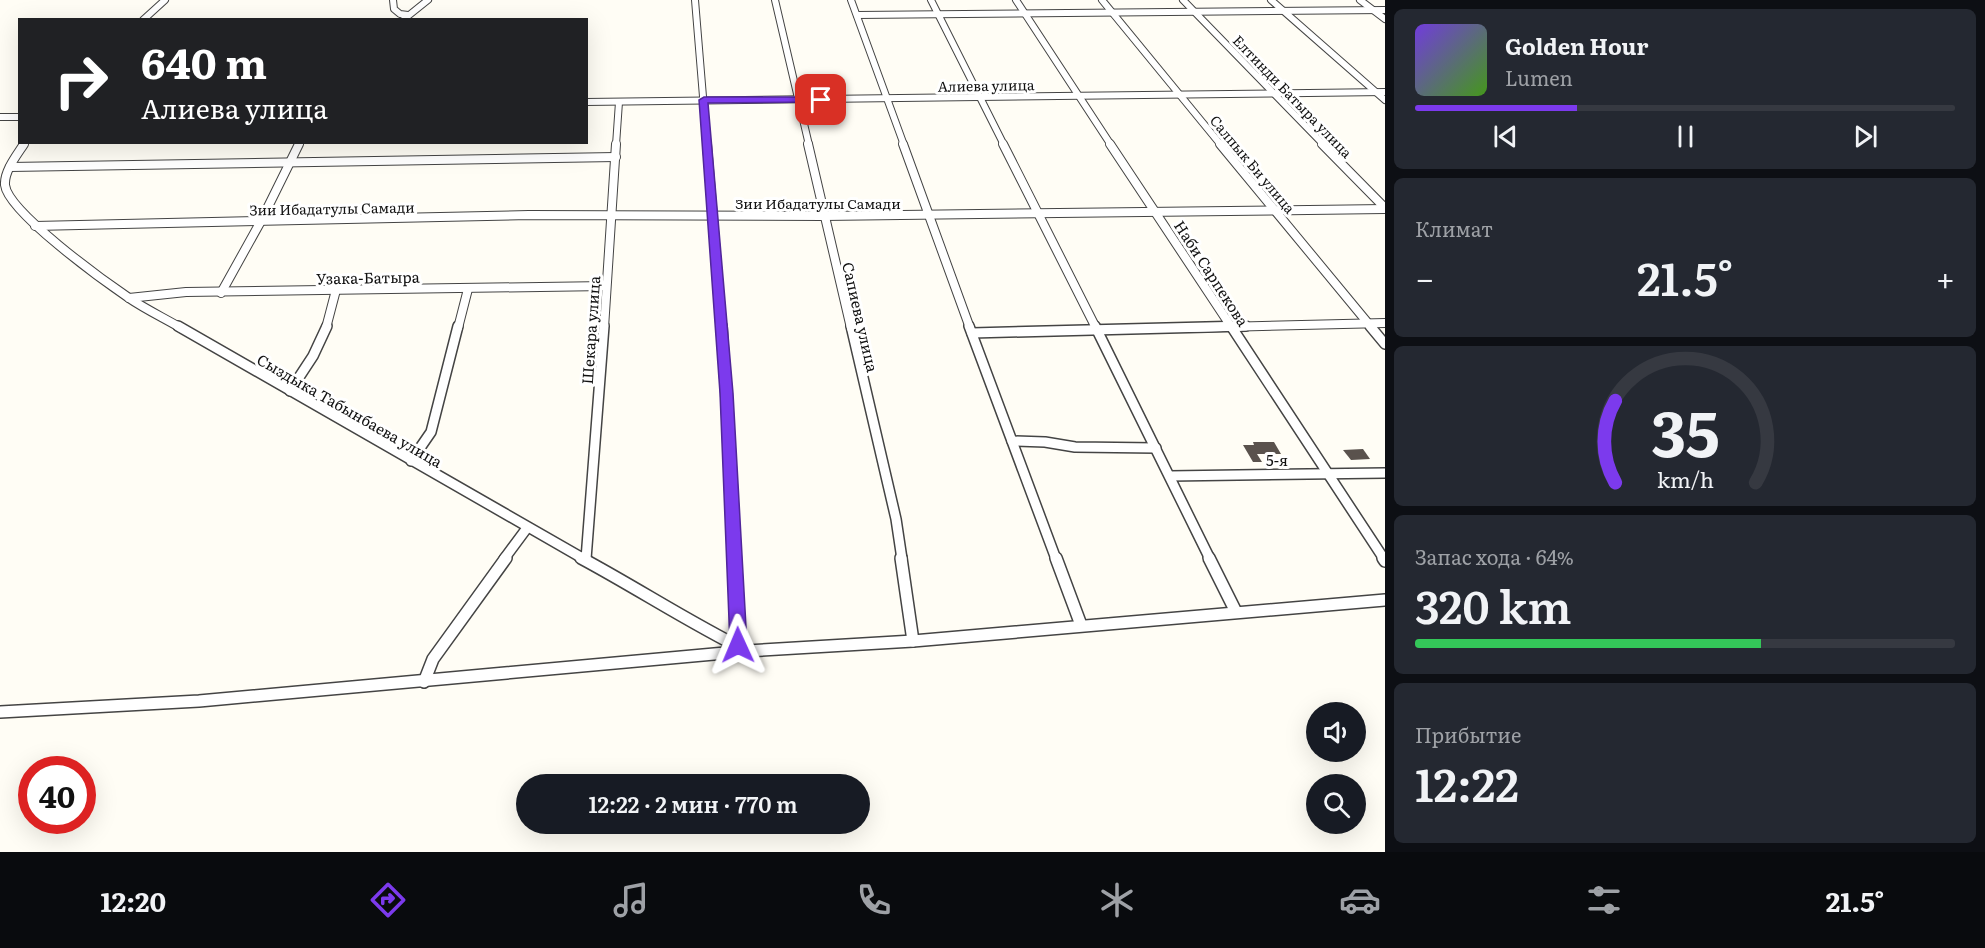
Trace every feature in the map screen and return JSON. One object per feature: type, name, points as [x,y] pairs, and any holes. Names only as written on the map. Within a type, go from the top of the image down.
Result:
[{"type":"street","points":[[145,18],[165,0]]},
{"type":"street","points":[[393,0],[394,9],[406,17],[428,0]]},
{"type":"street","points":[[695,0],[727,405],[743,648]]},
{"type":"street","name":"Сапиева улица","points":[[775,0],[896,519],[913,641]]},
{"type":"street","points":[[851,0],[1081,625]]},
{"type":"street","points":[[931,0],[1098,330],[1236,612]]},
{"type":"street","name":"Наби Сарпекова","points":[[1016,0],[1385,561]]},
{"type":"street","name":"Салпык Би улица","points":[[1102,0],[1385,344]]},
{"type":"street","name":"Елтинди Батыра улица","points":[[1183,0],[1385,209]]},
{"type":"street","points":[[1271,0],[1385,100]]},
{"type":"street","points":[[1360,0],[1385,19]]},
{"type":"street","points":[[857,15],[1385,10]]},
{"type":"street","name":"Алиева улица","points":[[588,102],[1385,92]]},
{"type":"street","name":"Шекара улица","points":[[586,560],[595,465],[619,102]]},
{"type":"street","points":[[0,117],[18,117]]},
{"type":"street","name":"Сыздыка Табынбаева улица","points":[[24,144],[10,167],[5,183],[8,195],[35,225],[129,298],[526,528],[713,634],[743,648]]},
{"type":"street","points":[[221,293],[261,221],[299,144]]},
{"type":"street","points":[[10,167],[616,157]]},
{"type":"street","name":"Зии Ибадатулы Самади","points":[[35,225],[529,215],[824,216],[1385,209]]},
{"type":"street","name":"Узака-Батыра","points":[[129,298],[160,293],[606,286]]},
{"type":"street","points":[[411,461],[425,444],[431,432],[468,289]]},
{"type":"street","points":[[290,391],[315,353],[330,314],[336,290]]},
{"type":"street","points":[[972,333],[1385,323]]},
{"type":"street","points":[[1012,441],[1045,442],[1075,447],[1156,448]]},
{"type":"street","name":"5-я","points":[[1170,476],[1385,473]]},
{"type":"street","points":[[423,682],[433,659],[526,528]]},
{"type":"street","points":[[0,712],[200,701],[423,682],[743,648],[913,641],[1385,600]]},
{"type":"building","points":[[1253,442],[1274,442],[1281,454],[1257,454],[1262,462],[1253,462],[1243,445],[1254,445]]},
{"type":"building","points":[[1363,449],[1370,459],[1351,460],[1343,450]]},
{"type":"route","points":[[738,645],[721,309],[704,100],[821,100]]}]
